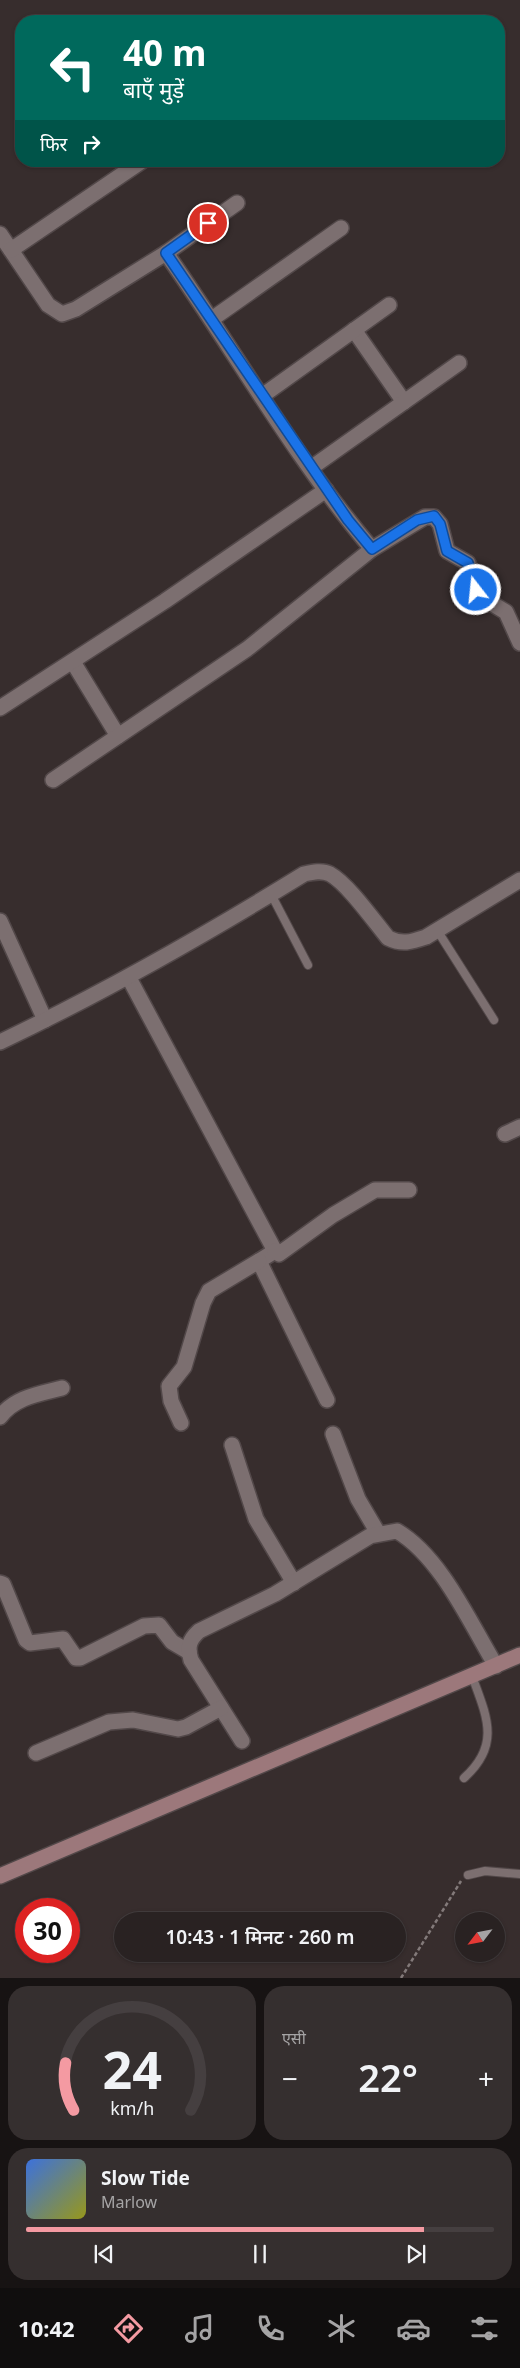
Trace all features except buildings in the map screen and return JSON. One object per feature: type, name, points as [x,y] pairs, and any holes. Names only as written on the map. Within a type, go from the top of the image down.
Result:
[{"type":"street","points":[[11,250],[133,167]]},
{"type":"street","points":[[0,234],[48,305],[62,314],[76,309],[166,253],[237,203]]},
{"type":"street","points":[[212,319],[341,228]]},
{"type":"street","points":[[166,253],[326,490],[372,549]]},
{"type":"street","points":[[262,396],[389,305]]},
{"type":"street","points":[[354,330],[404,402]]},
{"type":"street","points":[[311,468],[459,363]]},
{"type":"street","points":[[0,708],[166,601],[326,490]]},
{"type":"street","points":[[54,780],[247,649],[372,549],[417,520],[434,516],[440,524],[447,551],[468,563],[476,590],[486,600],[506,612],[520,643]]},
{"type":"street","points":[[73,662],[118,736]]},
{"type":"street","points":[[0,1042],[129,978],[304,874],[317,871],[329,873],[339,881],[388,938],[399,943],[412,942],[437,930],[520,880]]},
{"type":"street","points":[[0,921],[45,1020]]},
{"type":"street","points":[[129,978],[275,1251],[279,1254],[289,1249],[332,1215],[375,1190],[409,1190]]},
{"type":"street","points":[[505,1134],[520,1127]]},
{"type":"street","points":[[181,1423],[171,1401],[169,1386],[184,1366],[203,1303],[209,1290],[275,1251]]},
{"type":"street","points":[[259,1261],[327,1400]]},
{"type":"street","points":[[0,1417],[7,1408],[18,1401],[62,1388]]},
{"type":"street","points":[[333,1434],[358,1500],[378,1533]]},
{"type":"street","points":[[232,1445],[256,1519],[294,1583]]},
{"type":"street","points":[[242,1740],[189,1652],[188,1644],[191,1638],[199,1631],[256,1605],[378,1533],[397,1531],[425,1553],[440,1574],[496,1666]]},
{"type":"street","points":[[1,1581],[26,1640],[30,1643],[63,1639],[72,1655],[80,1658],[144,1626],[159,1624],[172,1642],[189,1652]]},
{"type":"street","points":[[0,1876],[520,1655]]},
{"type":"street","points":[[36,1753],[115,1721],[133,1720],[178,1729],[186,1727],[222,1708]]},
{"type":"lane","points":[[271,894],[308,965]]},
{"type":"lane","points":[[437,930],[494,1020]]},
{"type":"lane","points":[[464,1778],[477,1767],[483,1756],[488,1735],[488,1721],[472,1676]]},
{"type":"lane","points":[[468,1874],[485,1871],[520,1874]]},
{"type":"path","points":[[400,1978],[457,1884],[468,1874]]},
{"type":"route","points":[[208,223],[166,253],[318,479],[372,549],[417,520],[434,516],[440,524],[444,546],[447,551],[451,555],[464,560],[471,568],[476,590]]}]
